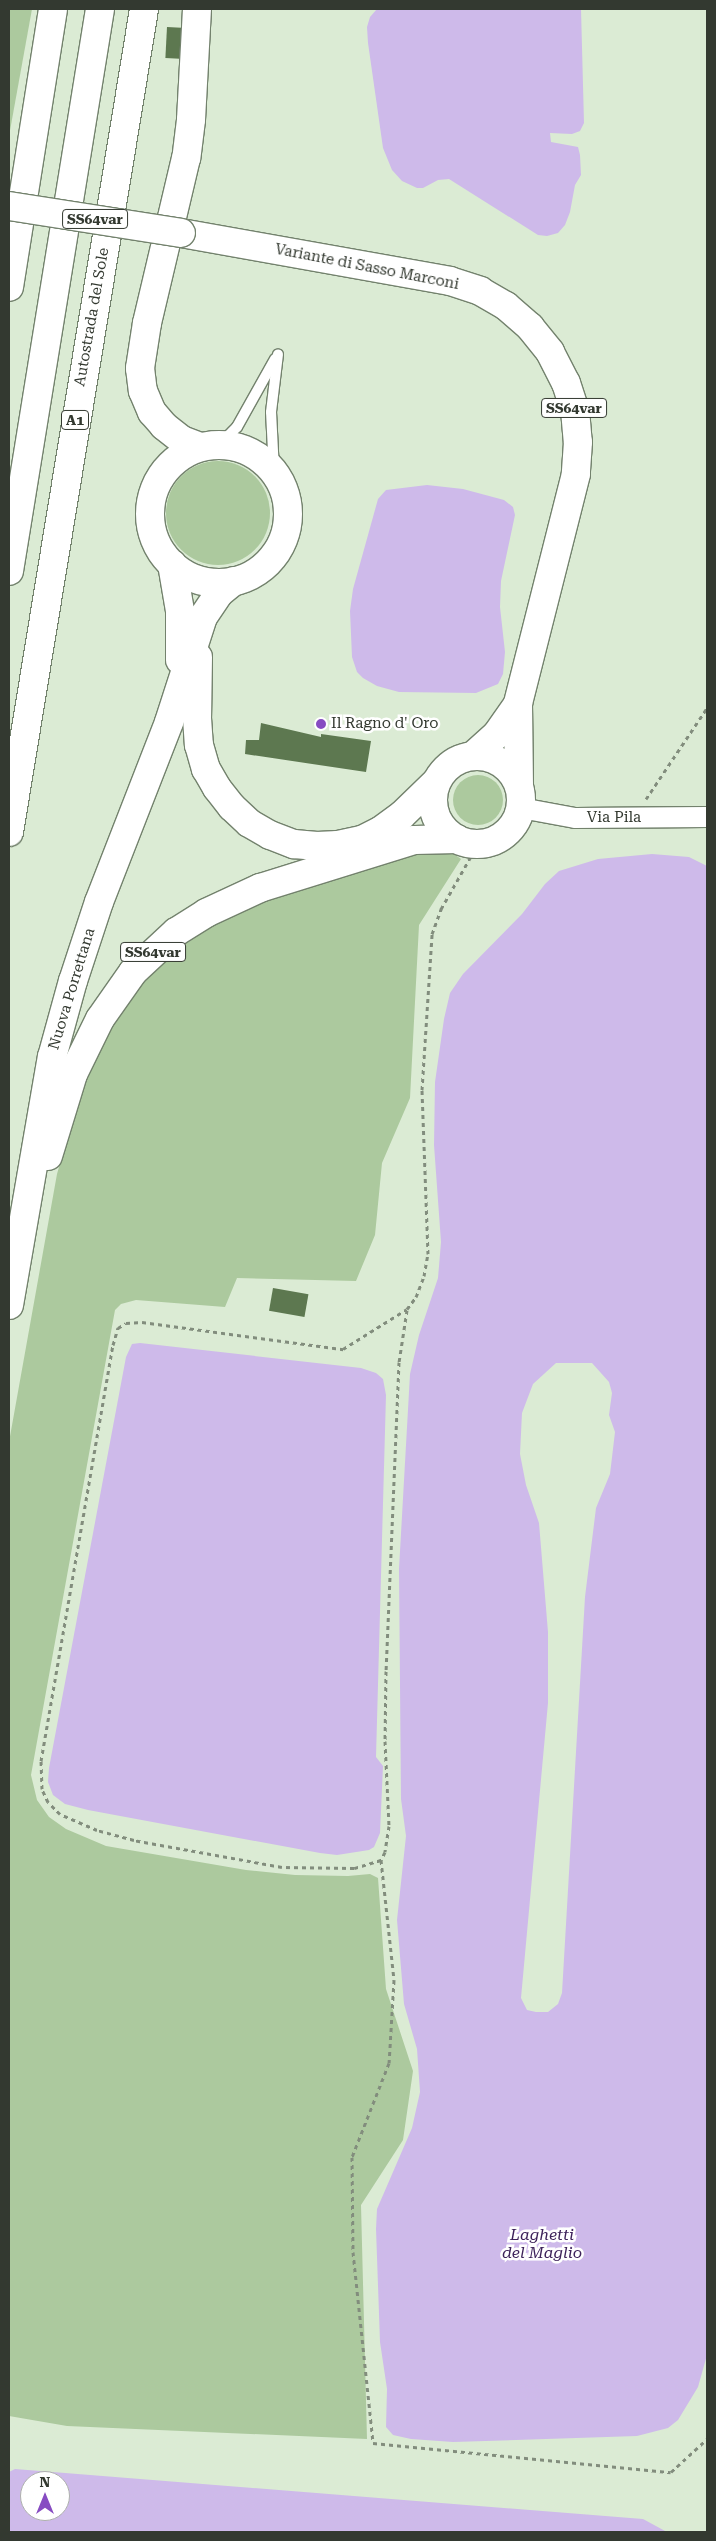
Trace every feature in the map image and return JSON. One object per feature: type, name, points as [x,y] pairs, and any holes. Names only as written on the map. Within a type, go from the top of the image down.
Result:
[{"type":"highway","points":[[9,287],[53,9]]},
{"type":"highway","points":[[9,571],[100,9]]},
{"type":"highway","name":"Autostrada del Sole","points":[[9,832],[144,9]]},
{"type":"highway","points":[[196,9],[191,120],[186,158],[147,323],[140,368],[143,391],[152,412],[164,426],[182,440],[210,446]]},
{"type":"highway","name":"Variante di Sasso Marconi","points":[[9,206],[336,259],[450,281],[480,290],[506,306],[530,327],[550,352],[566,383],[575,410],[578,434],[576,474],[518,704]]},
{"type":"highway","name":"SS64var","points":[[234,581],[212,582],[190,577],[172,564],[159,548],[152,529],[150,508],[153,494],[166,470],[181,456],[210,446],[240,448],[258,457],[274,471],[284,488],[288,508],[287,528],[284,537],[268,562],[252,574],[234,581],[219,593],[203,617],[196,689],[199,745],[206,769],[217,788],[249,823],[270,835],[294,844],[338,845],[362,840],[380,831],[402,815],[436,782],[451,764],[474,755],[498,734],[518,704]]},
{"type":"highway","name":"SS64var","points":[[172,564],[180,611],[179,685]]},
{"type":"highway","points":[[179,685],[203,617]]},
{"type":"highway","name":"Nuova Porrettana","points":[[9,1305],[52,1057],[73,981],[99,902],[169,722],[179,685]]},
{"type":"highway","name":"SS64var","points":[[18,1248],[74,1074],[88,1042],[116,993],[153,952],[176,932],[206,913],[260,888],[414,840],[467,841],[501,837],[514,824],[520,796],[518,704]]},
{"type":"highway","points":[[474,755],[488,756],[501,762],[512,771],[520,796]]},
{"type":"highway","points":[[436,782],[433,795],[434,808],[438,820],[446,831],[467,841]]},
{"type":"street","name":"Via Pila","points":[[520,796],[575,818],[707,817]]},
{"type":"lane","points":[[210,446],[237,427],[278,354],[271,412],[274,471]]},
{"type":"path","points":[[648,796],[707,708]]},
{"type":"path","points":[[381,1860],[354,1868],[338,1869],[273,1866],[134,1840],[97,1830],[60,1814],[48,1802],[42,1789],[41,1761],[112,1345],[118,1328],[126,1324],[142,1322],[343,1349],[407,1309],[416,1297],[424,1276],[428,1254],[422,1090],[432,934],[467,841]]},
{"type":"path","points":[[407,1309],[399,1362],[386,1671],[385,1741],[389,1826],[385,1852],[381,1860],[394,1980],[389,2063],[352,2157],[353,2252],[373,2443],[671,2472],[707,2439]]},
{"type":"green space","points":[[9,9],[32,9],[9,136]]},
{"type":"green space","points":[[218,461],[238,465],[247,469],[255,476],[262,484],[266,493],[270,513],[266,533],[262,542],[255,550],[247,557],[238,561],[218,565],[198,561],[189,557],[181,550],[174,542],[170,533],[166,513],[170,493],[174,484],[181,476],[189,469],[198,465]]},
{"type":"green space","points":[[478,775],[487,777],[498,786],[503,800],[501,809],[492,820],[478,825],[469,823],[458,814],[453,800],[455,791],[464,780]]},
{"type":"green space","points":[[435,852],[454,854],[461,859],[419,925],[410,1098],[382,1163],[375,1235],[356,1281],[237,1278],[225,1307],[136,1300],[121,1304],[115,1310],[31,1775],[37,1800],[49,1817],[66,1829],[106,1846],[246,1870],[295,1875],[348,1876],[370,1874],[378,1878],[386,1989],[413,2071],[403,2140],[361,2205],[367,2439],[67,2426],[9,2416],[9,1442],[57,1174],[85,1076],[130,997],[147,975],[186,940],[217,921],[256,901],[405,854]]},
{"type":"water","points":[[377,9],[581,9],[584,123],[580,131],[572,134],[550,133],[551,142],[578,147],[580,155],[581,175],[575,185],[570,212],[565,225],[558,233],[547,236],[538,235],[449,179],[438,180],[423,188],[417,188],[402,181],[392,170],[383,148],[368,43],[367,27],[370,17]]},
{"type":"water","points":[[427,485],[463,489],[504,500],[513,507],[515,515],[501,581],[500,607],[505,652],[503,674],[498,684],[476,693],[399,692],[377,686],[357,672],[352,657],[350,611],[353,589],[378,499],[386,490]]},
{"type":"water","name":"Laghetti del Maglio","points":[[652,854],[689,857],[707,866],[707,2355],[698,2387],[678,2420],[668,2428],[637,2436],[453,2442],[411,2439],[393,2435],[386,2427],[387,2389],[380,2342],[376,2229],[377,2209],[412,2128],[420,2092],[417,2049],[404,2004],[397,1920],[406,1836],[401,1799],[399,1569],[410,1374],[419,1335],[438,1278],[441,1242],[434,1145],[435,1082],[444,1019],[450,993],[463,974],[522,914],[545,884],[559,871],[598,859]],"holes":[[[556,1363],[592,1363],[609,1382],[612,1393],[609,1415],[615,1432],[610,1474],[596,1508],[585,1597],[562,1993],[558,2004],[548,2012],[536,2012],[527,2010],[521,1998],[548,1703],[548,1632],[539,1523],[526,1485],[520,1454],[522,1413],[533,1384]]]},
{"type":"water","points":[[140,1343],[361,1368],[376,1373],[383,1379],[386,1395],[376,1757],[383,1766],[380,1833],[374,1847],[369,1850],[337,1855],[320,1853],[88,1810],[65,1804],[53,1795],[48,1782],[49,1768],[126,1357],[132,1344]]},
{"type":"water","points":[[15,2469],[40,2471],[20,2471],[20,2521],[70,2521],[70,2473],[643,2519],[667,2532],[9,2532],[9,2472]]},
{"type":"building","points":[[167,27],[210,29],[208,60],[165,58]]},
{"type":"building","points":[[261,723],[321,737],[321,734],[371,741],[366,772],[245,754],[246,740],[259,740]]},
{"type":"building","points":[[273,1288],[308,1294],[304,1317],[269,1311]]},
{"type":"place","name":"Il Ragno d' Oro","points":[[321,724]]}]
